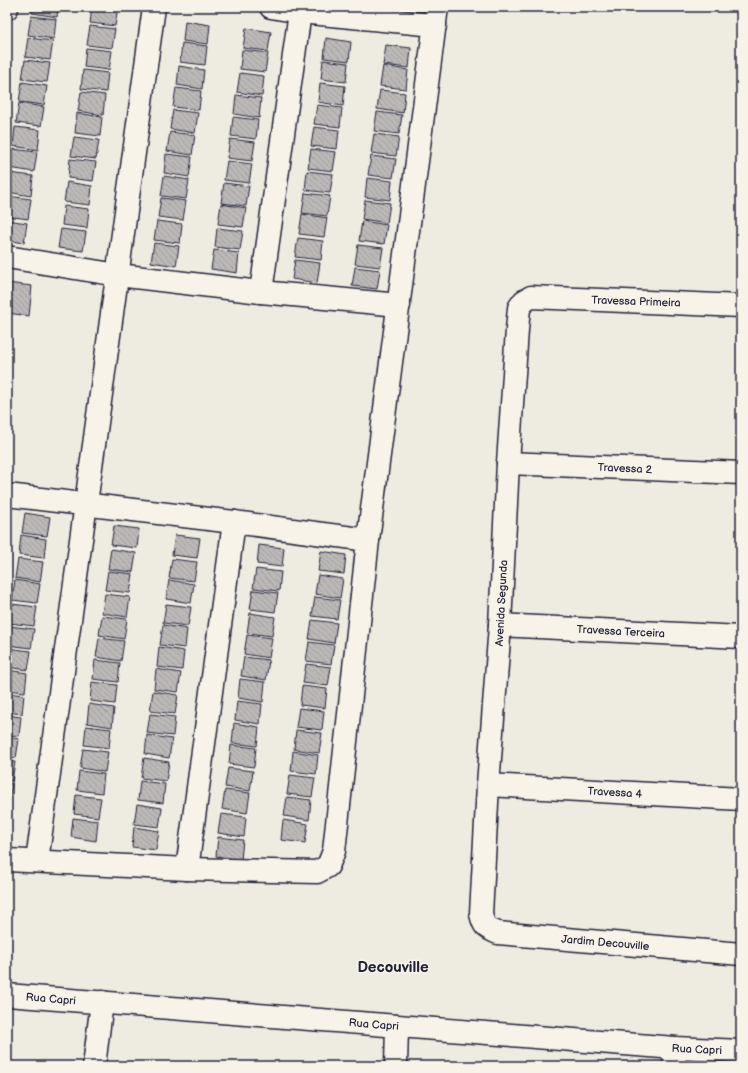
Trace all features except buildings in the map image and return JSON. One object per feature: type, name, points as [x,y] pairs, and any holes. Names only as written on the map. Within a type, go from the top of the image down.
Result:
[{"type":"street","points":[[37,861],[154,7]]},
{"type":"street","points":[[7,860],[187,869],[317,872],[328,866],[334,851],[368,540],[400,305],[436,16],[300,12],[271,7]]},
{"type":"street","points":[[261,292],[300,12]]},
{"type":"street","points":[[7,257],[118,275],[261,292],[400,305]]},
{"type":"street","name":"Travessa Primeira","points":[[530,297],[741,306]]},
{"type":"street","name":"Avenida Segunda","points":[[481,914],[517,330],[519,308],[524,301],[530,297]]},
{"type":"street","name":"Travessa 2","points":[[508,463],[741,473]]},
{"type":"street","points":[[7,495],[234,522],[368,540]]},
{"type":"street","points":[[187,869],[234,522]]},
{"type":"street","name":"Travessa Terceira","points":[[500,625],[741,637]]},
{"type":"street","name":"Travessa 4","points":[[488,785],[741,799]]},
{"type":"street","name":"Jardim Decouville","points":[[481,914],[483,923],[488,929],[498,933],[741,954]]},
{"type":"street","name":"Rua Capri","points":[[7,995],[397,1026],[675,1057],[741,1051]]},
{"type":"street","points":[[94,1066],[102,1002]]},
{"type":"street","points":[[396,1066],[397,1026]]},
{"type":"district","name":"Decouville","points":[[393,967]]}]
